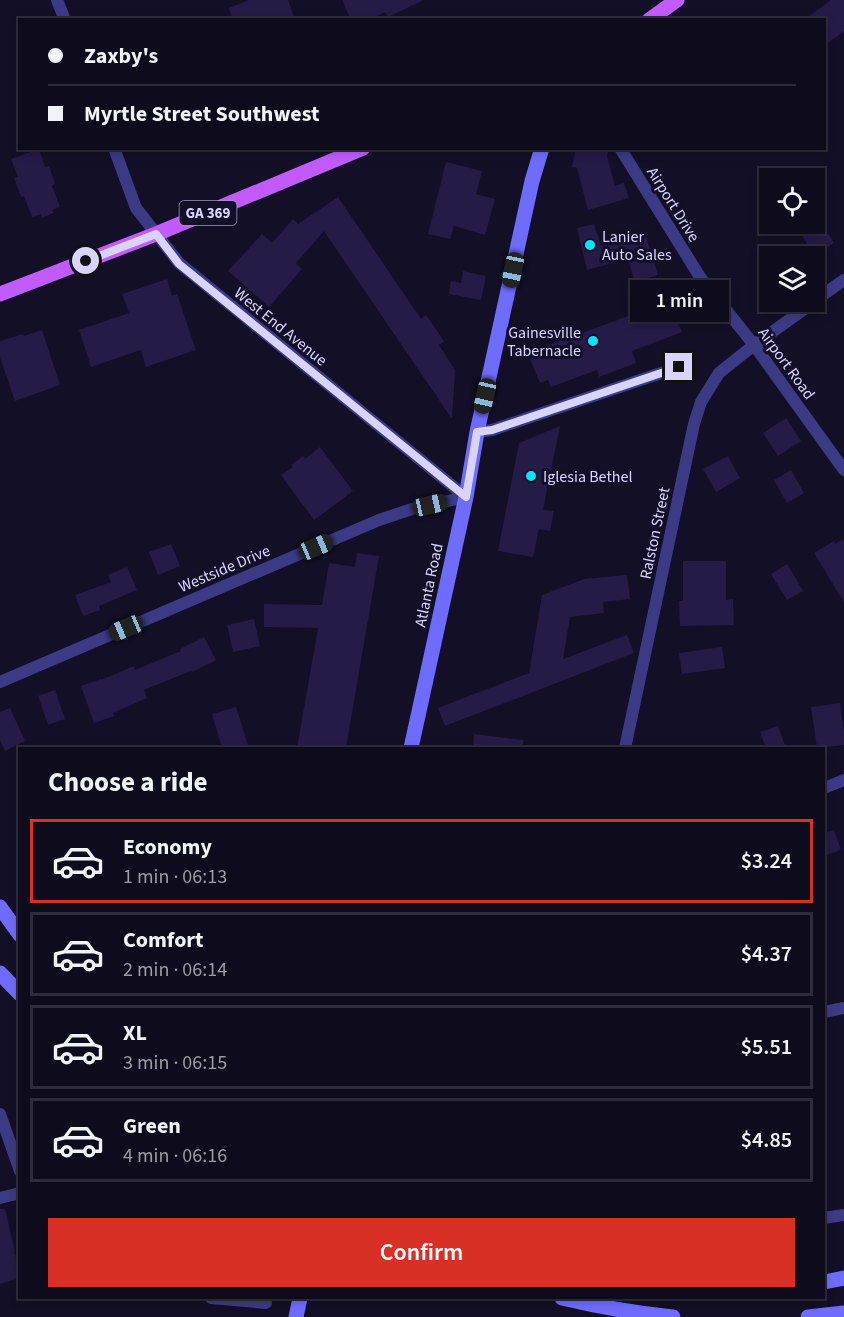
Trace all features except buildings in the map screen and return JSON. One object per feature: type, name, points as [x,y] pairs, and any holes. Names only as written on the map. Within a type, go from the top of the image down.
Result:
[{"type":"main road","points":[[653,18],[677,0]]},
{"type":"main road","name":"GA 369","points":[[0,294],[156,234],[358,150]]},
{"type":"main road","name":"Atlanta Road","points":[[411,747],[466,497],[484,431],[532,180],[541,150]]},
{"type":"main road","points":[[0,907],[18,932]]},
{"type":"main road","points":[[0,974],[18,992]]},
{"type":"main road","points":[[825,1282],[844,1278]]},
{"type":"main road","points":[[296,1317],[300,1299]]},
{"type":"main road","points":[[565,1299],[632,1313],[673,1317]]},
{"type":"main road","points":[[808,1317],[844,1312]]},
{"type":"street","points":[[57,0],[64,18]]},
{"type":"street","name":"West End Avenue","points":[[115,150],[136,208],[179,264],[466,497]]},
{"type":"street","name":"Airport Drive","points":[[621,150],[700,277]]},
{"type":"street","name":"Airport Road","points":[[700,277],[754,345],[844,470]]},
{"type":"street","name":"Ralston Street","points":[[825,293],[844,280]]},
{"type":"street","name":"Ralston Street","points":[[625,747],[694,424],[701,402],[719,373],[799,312]]},
{"type":"street","points":[[484,431],[679,367]]},
{"type":"street","name":"Westside Drive","points":[[0,682],[379,520],[412,509],[466,497]]},
{"type":"street","points":[[825,788],[844,780]]},
{"type":"street","points":[[825,1012],[844,1008]]},
{"type":"street","points":[[0,1114],[18,1165]]},
{"type":"street","points":[[0,1198],[18,1194]]},
{"type":"street","points":[[825,1218],[844,1215]]},
{"type":"street","points":[[220,1299],[266,1304]]},
{"type":"place","name":"Lanier Auto Sales","points":[[590,245]]},
{"type":"place","name":"Gainesville Tabernacle","points":[[593,341]]},
{"type":"place","name":"Iglesia Bethel","points":[[531,476]]},
{"type":"route","points":[[86,261],[156,234],[179,264],[466,497],[477,432],[492,430],[679,367]]}]
